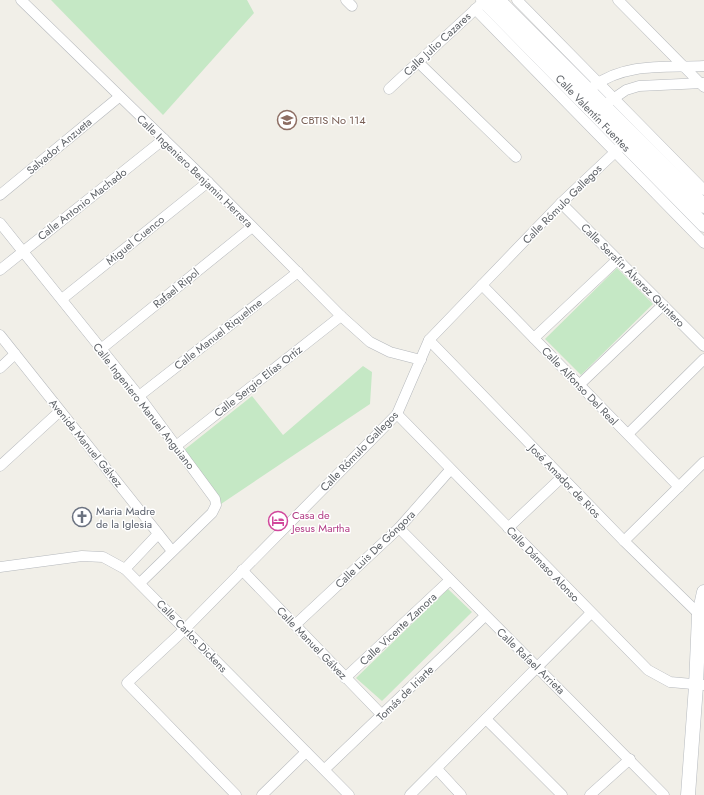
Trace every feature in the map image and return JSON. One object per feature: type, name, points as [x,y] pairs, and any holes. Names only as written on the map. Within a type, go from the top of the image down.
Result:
[{"type":"main road","name":"Calle Valentín Fuentes","points":[[498,0],[634,134],[704,206]]},
{"type":"main road","name":"Calle Valentín Fuentes","points":[[482,2],[589,90]]},
{"type":"main road","name":"Calle Valentín Fuentes","points":[[604,105],[619,148],[704,225]]},
{"type":"main road","points":[[688,795],[700,685],[701,616],[704,592]]},
{"type":"street","name":"Calle Ingeniero Benjamin Herrera","points":[[22,0],[119,97],[208,182],[341,316],[370,342],[382,349],[421,360]]},
{"type":"street","points":[[517,0],[589,90],[604,105],[704,190]]},
{"type":"street","points":[[618,0],[683,67],[703,84]]},
{"type":"street","points":[[482,2],[619,148],[704,243]]},
{"type":"street","name":"Calle Julio Cazares","points":[[389,89],[482,2]]},
{"type":"street","points":[[418,62],[516,157]]},
{"type":"street","points":[[589,90],[615,75],[634,69],[665,66],[704,66]]},
{"type":"street","points":[[604,105],[626,90],[639,86],[703,84]]},
{"type":"street","name":"Salvador Anzueta","points":[[0,195],[119,97]]},
{"type":"street","name":"Calle Rómulo Gallegos","points":[[236,795],[127,683],[184,630],[397,414],[429,340],[561,203],[634,134]]},
{"type":"street","name":"Calle Antonio Machado","points":[[0,270],[164,139]]},
{"type":"street","name":"Miguel Cuenco","points":[[62,299],[208,182]]},
{"type":"street","name":"Calle Serafín Álvarez Quintero","points":[[561,203],[704,346]]},
{"type":"street","name":"Calle Ingeniero Manuel Anguiano","points":[[0,223],[139,396],[214,496],[216,505],[212,513],[140,583]]},
{"type":"street","name":"Rafael Ripol","points":[[101,349],[252,227]]},
{"type":"street","points":[[534,338],[617,260]]},
{"type":"street","name":"Calle Manuel Riquelme","points":[[139,396],[298,272]]},
{"type":"street","name":"Calle Alfonso Del Real","points":[[482,285],[679,487]]},
{"type":"street","points":[[579,385],[663,305]]},
{"type":"street","name":"Calle Sergio Elías Ortíz","points":[[176,446],[341,316]]},
{"type":"street","name":"Avenida Manuel Gálvez","points":[[0,335],[172,551]]},
{"type":"street","name":"José Amador de Rios","points":[[429,340],[624,541],[701,616]]},
{"type":"street","points":[[0,368],[15,354]]},
{"type":"street","points":[[628,434],[704,359]]},
{"type":"street","points":[[0,466],[60,411]]},
{"type":"street","name":"Calle Dámaso Alonso","points":[[397,414],[450,470],[648,670],[656,676],[670,682],[700,685]]},
{"type":"street","points":[[624,541],[704,462]]},
{"type":"street","name":"Calle Luis De Góngora","points":[[295,624],[399,528],[450,470]]},
{"type":"street","points":[[508,528],[562,477]]},
{"type":"street","name":"Calle Rafael Arrieta","points":[[399,528],[485,616],[630,759],[664,795]]},
{"type":"street","points":[[125,569],[158,534]]},
{"type":"street","name":"Calle Carlos Dickens","points":[[0,566],[82,556],[103,558],[125,569],[184,630],[306,752],[325,769],[349,795]]},
{"type":"street","name":"Calle Manuel Gálvez","points":[[242,570],[382,715]]},
{"type":"street","name":"Calle Vicente Zamora","points":[[345,678],[450,580]]},
{"type":"street","points":[[410,795],[591,613]]},
{"type":"street","name":"Tomás de Iriarte","points":[[325,769],[485,616]]},
{"type":"street","points":[[486,719],[562,795]]},
{"type":"street","points":[[262,795],[306,752]]},
{"type":"street","points":[[590,795],[630,759]]},
{"type":"street","points":[[437,769],[461,795]]},
{"type":"green space","points":[[51,0],[247,0],[254,13],[163,115]]},
{"type":"green space","points":[[617,268],[653,304],[581,375],[545,339]]},
{"type":"green space","points":[[363,366],[372,372],[370,404],[221,504],[184,450],[252,396],[283,435]]},
{"type":"green space","points":[[448,589],[472,612],[382,701],[356,678]]},
{"type":"place","name":"CBTIS No 114","points":[[287,120]]},
{"type":"place","name":"Maria Madre de la Iglesia","points":[[82,517]]},
{"type":"place","name":"Casa de Jesus Martha","points":[[278,521]]}]
